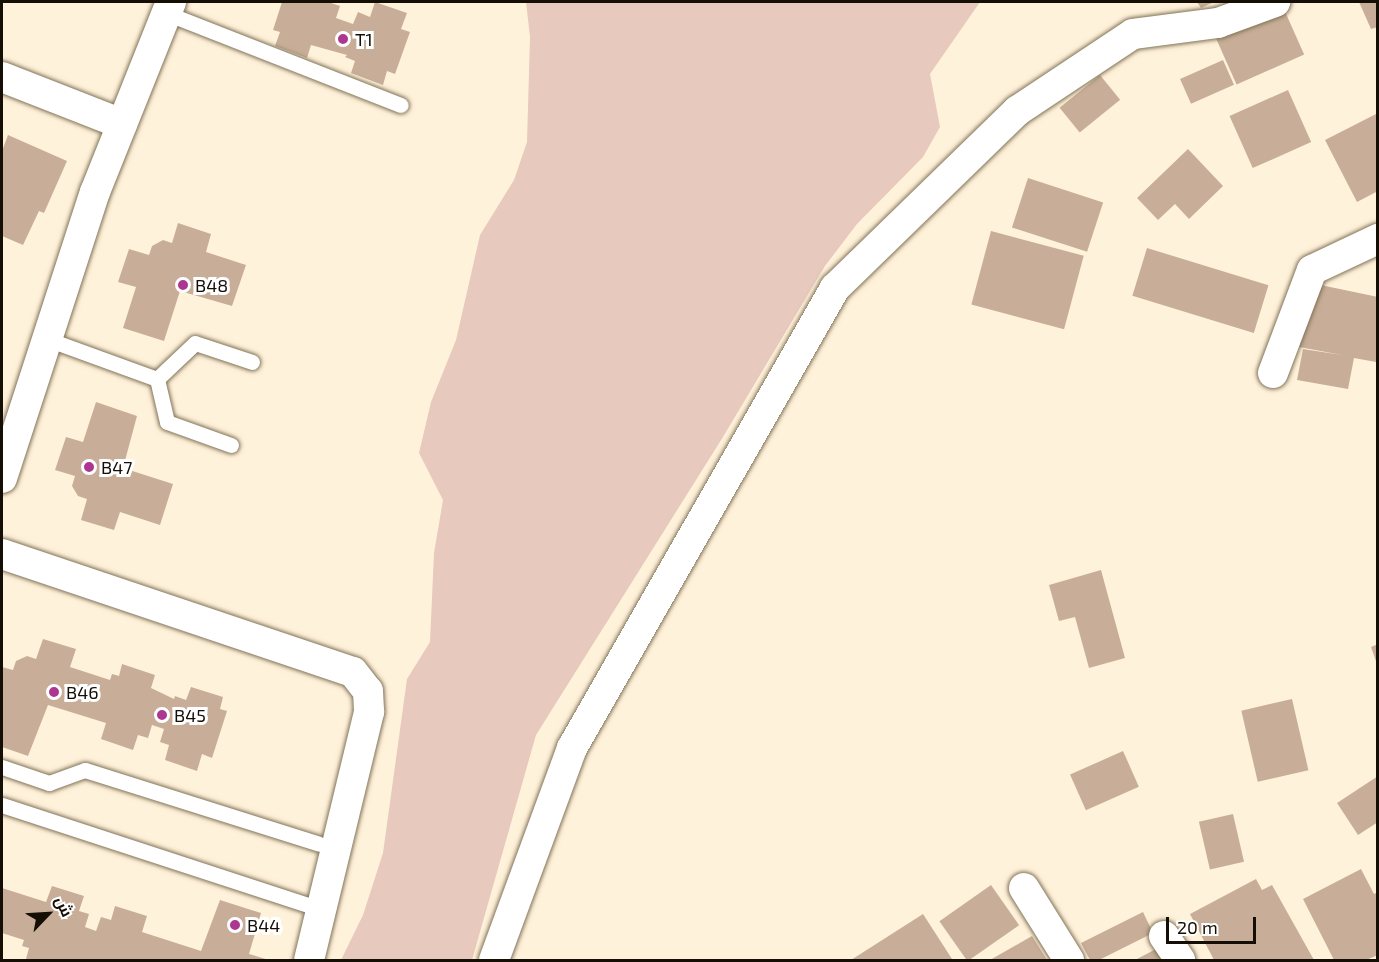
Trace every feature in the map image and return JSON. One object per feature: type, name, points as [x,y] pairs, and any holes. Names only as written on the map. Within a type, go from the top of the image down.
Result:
[{"type":"street","points":[[494,960],[572,748],[835,288],[1017,111],[1133,34],[1218,23],[1275,2]]},
{"type":"street","points":[[2,478],[95,192],[169,7]]},
{"type":"street","points":[[2,77],[122,124]]},
{"type":"street","points":[[1273,374],[1312,270],[1377,239]]},
{"type":"street","points":[[2,554],[353,672],[368,691],[369,712],[309,960]]},
{"type":"street","points":[[1024,888],[1069,960]]},
{"type":"lane","points":[[169,7],[401,105]]},
{"type":"lane","points":[[47,339],[157,379]]},
{"type":"lane","points":[[157,379],[195,343],[252,362]]},
{"type":"lane","points":[[157,379],[167,422],[231,445]]},
{"type":"lane","points":[[2,767],[49,783],[85,770],[319,844]]},
{"type":"lane","points":[[2,805],[321,909]]},
{"type":"shaded area","points":[[526,2],[980,2],[930,74],[940,127],[923,157],[857,224],[825,266],[723,437],[536,735],[472,960],[341,960],[363,915],[383,853],[407,679],[430,642],[434,553],[443,500],[419,453],[431,402],[456,340],[480,235],[514,180],[527,142],[530,37]]},
{"type":"building","name":"T1","points":[[282,2],[328,2],[340,6],[336,18],[353,24],[358,12],[370,17],[375,2],[407,13],[401,29],[410,32],[395,74],[387,71],[383,85],[351,73],[355,61],[345,57],[347,55],[311,45],[307,58],[275,46],[280,32],[273,30]]},
{"type":"building","points":[[1197,2],[1214,2],[1201,8]]},
{"type":"building","points":[[1359,2],[1378,2],[1378,27],[1371,29]]},
{"type":"building","points":[[1283,7],[1304,55],[1237,85],[1215,37]]},
{"type":"building","points":[[1223,60],[1234,85],[1191,104],[1180,79]]},
{"type":"building","points":[[1100,75],[1120,100],[1080,133],[1060,108]]},
{"type":"building","points":[[1288,90],[1311,142],[1253,168],[1230,116]]},
{"type":"building","points":[[1376,114],[1378,191],[1357,202],[1325,140]]},
{"type":"building","points":[[8,135],[67,161],[44,213],[39,211],[23,245],[2,236],[2,151]]},
{"type":"building","points":[[1188,149],[1223,186],[1189,219],[1175,204],[1158,220],[1137,198]]},
{"type":"building","points":[[1028,178],[1103,202],[1087,252],[1012,227]]},
{"type":"building","name":"B48","points":[[178,223],[211,234],[206,252],[246,265],[232,306],[180,291],[164,341],[123,328],[136,287],[118,282],[129,249],[149,255],[152,246],[163,240],[172,243]]},
{"type":"building","points":[[991,231],[1084,256],[1064,329],[971,304]]},
{"type":"building","points":[[1147,248],[1268,285],[1254,333],[1132,296]]},
{"type":"building","points":[[1311,283],[1378,297],[1376,362],[1354,358],[1348,389],[1297,380],[1303,349],[1342,355],[1299,347]]},
{"type":"building","name":"B47","points":[[96,402],[137,416],[123,468],[173,484],[160,525],[120,512],[114,530],[81,520],[87,499],[78,496],[72,486],[75,476],[55,470],[66,437],[83,442]]},
{"type":"building","points":[[1101,570],[1125,658],[1089,668],[1075,617],[1059,621],[1049,585]]},
{"type":"building","points":[[43,639],[76,649],[70,667],[110,680],[112,674],[119,676],[122,664],[155,675],[151,688],[174,699],[175,696],[186,700],[191,687],[223,697],[220,709],[227,711],[212,758],[202,754],[197,771],[165,760],[169,745],[160,742],[164,729],[152,725],[148,738],[138,735],[133,750],[101,739],[106,723],[48,705],[28,756],[2,747],[2,667],[13,670],[16,661],[27,656],[36,659]]},
{"type":"building","points":[[1378,644],[1378,664],[1377,664],[1371,647]]},
{"type":"building","points":[[1292,699],[1308,770],[1258,782],[1241,711]]},
{"type":"building","points":[[1123,751],[1139,787],[1086,810],[1070,775]]},
{"type":"building","points":[[1378,776],[1378,822],[1358,835],[1337,803]]},
{"type":"building","points":[[1233,814],[1244,862],[1210,870],[1199,822]]},
{"type":"building","points":[[1361,869],[1374,894],[1378,892],[1378,955],[1366,960],[1334,960],[1303,899]]},
{"type":"building","points":[[1256,879],[1262,890],[1272,885],[1314,960],[1214,960],[1190,914]]},
{"type":"building","points":[[991,885],[1019,925],[967,960],[939,921]]},
{"type":"building","points":[[52,886],[84,896],[79,911],[89,914],[85,927],[96,931],[101,917],[111,920],[115,906],[147,916],[142,932],[201,951],[220,900],[261,913],[249,954],[269,960],[26,959],[29,948],[22,946],[24,940],[2,933],[2,888],[46,902]]},
{"type":"building","points":[[1143,912],[1153,933],[1099,960],[1090,960],[1081,943]]},
{"type":"building","points":[[923,914],[952,959],[851,960]]},
{"type":"building","points":[[1032,936],[1047,960],[990,960]]},
{"type":"building","points":[[1158,948],[1165,960],[1135,960]]},
{"type":"place","name":"T1","points":[[343,39]]},
{"type":"place","name":"B48","points":[[183,285]]},
{"type":"place","name":"B47","points":[[89,467]]},
{"type":"place","name":"B46","points":[[54,692]]},
{"type":"place","name":"B45","points":[[162,715]]},
{"type":"place","name":"B44","points":[[235,925]]}]
